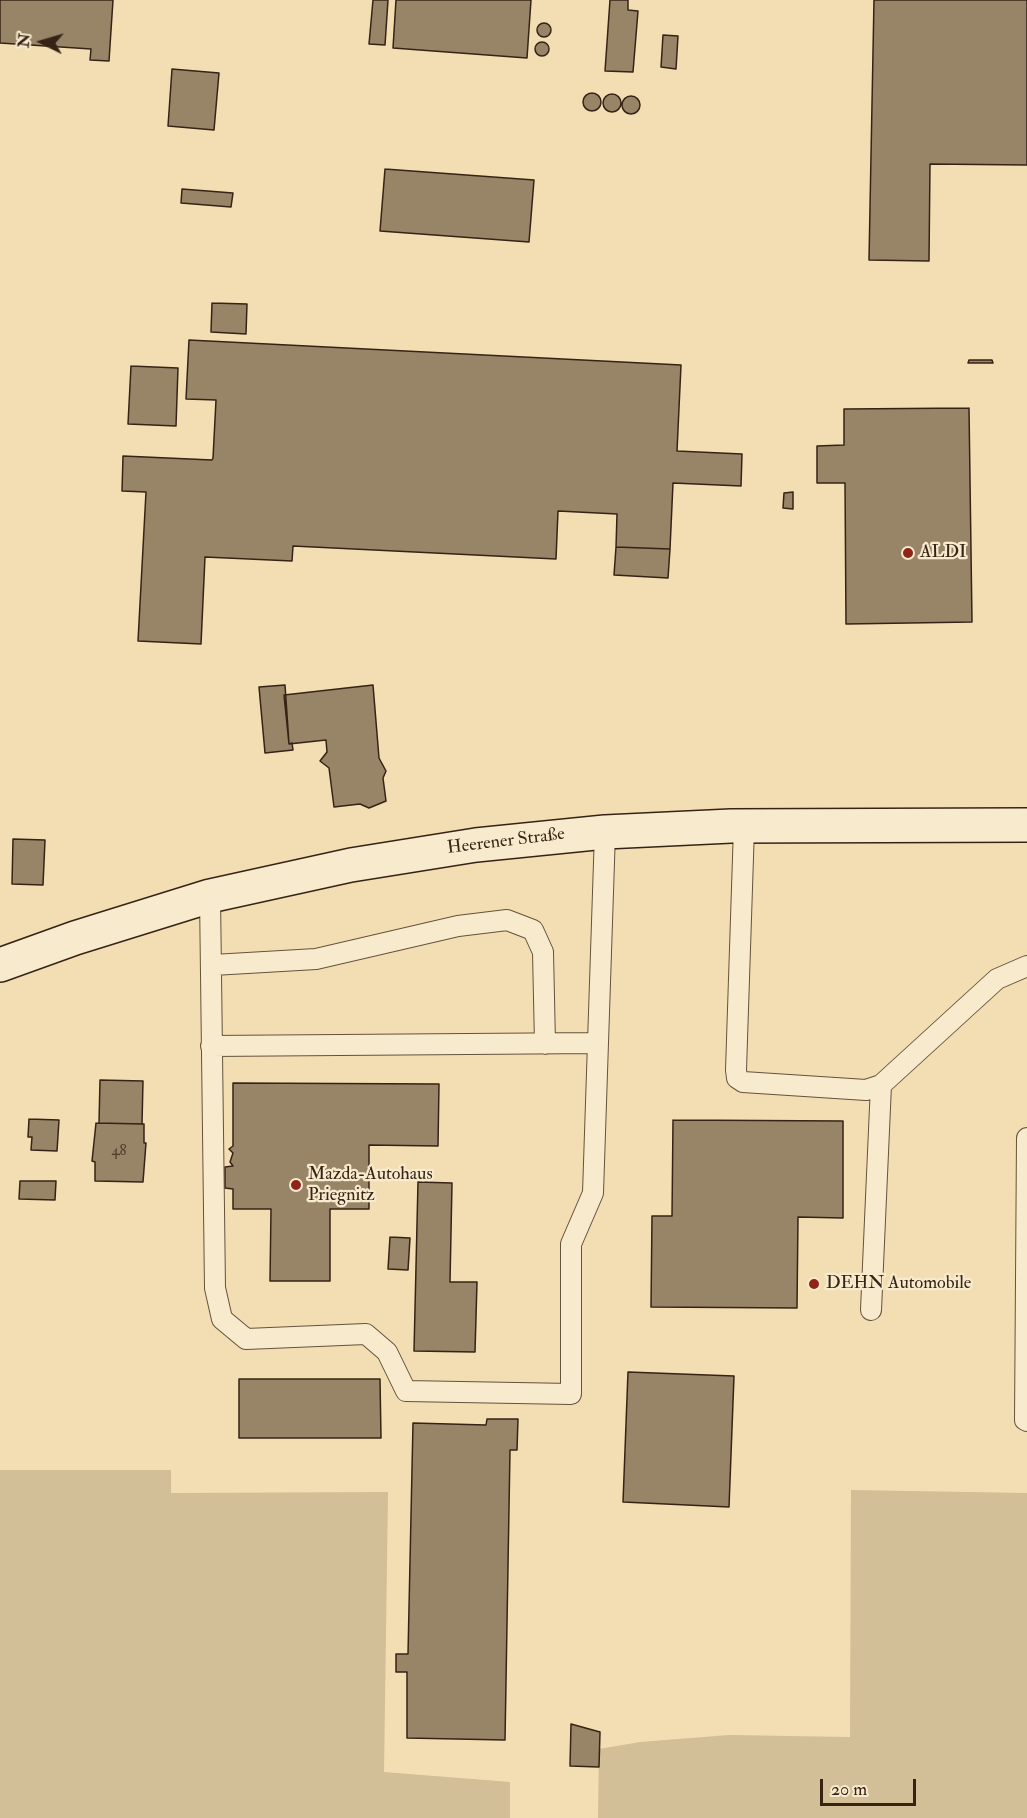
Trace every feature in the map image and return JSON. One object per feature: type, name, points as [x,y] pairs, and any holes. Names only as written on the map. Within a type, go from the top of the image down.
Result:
[{"type":"main road","name":"Heerener Straße","points":[[0,965],[75,938],[210,896],[411,854],[538,837],[605,832],[744,826],[1027,825]]},
{"type":"lane","points":[[744,826],[737,1078],[743,1082],[866,1090],[880,1085],[997,979],[1027,966]]},
{"type":"lane","points":[[210,896],[213,964],[211,1046],[215,1288],[222,1319],[246,1339],[366,1334],[387,1352],[406,1391],[572,1394],[571,1244],[593,1192],[596,1043],[605,832]]},
{"type":"lane","points":[[213,964],[316,959],[458,926],[507,920],[533,930],[543,952],[545,1044]]},
{"type":"lane","points":[[211,1046],[596,1043]]},
{"type":"lane","points":[[871,1310],[880,1085]]},
{"type":"lane","points":[[1027,1138],[1025,1420],[1027,1420]]},
{"type":"shaded area","points":[[0,1470],[171,1470],[171,1493],[388,1492],[384,1772],[510,1782],[510,1818],[0,1818]]},
{"type":"shaded area","points":[[851,1490],[1027,1493],[1027,1818],[598,1818],[599,1749],[640,1742],[729,1735],[850,1737]]},
{"type":"building","points":[[0,0],[113,0],[109,61],[90,60],[91,49],[0,43]]},
{"type":"building","points":[[373,0],[388,0],[385,45],[369,44]]},
{"type":"building","points":[[396,0],[531,0],[527,58],[393,48]]},
{"type":"building","points":[[610,0],[628,0],[628,10],[638,11],[633,72],[605,71]]},
{"type":"building","points":[[874,0],[1027,0],[1027,165],[930,164],[929,261],[869,260]]},
{"type":"building","points":[[541,23],[547,23],[551,30],[547,37],[541,37],[537,33],[537,27]]},
{"type":"building","points":[[663,35],[678,36],[676,69],[661,67]]},
{"type":"building","points":[[539,42],[545,42],[549,49],[545,56],[539,56],[535,52],[535,46]]},
{"type":"building","points":[[172,69],[219,73],[214,130],[168,126]]},
{"type":"building","points":[[592,93],[598,96],[601,102],[598,108],[592,111],[586,108],[583,102],[586,96]]},
{"type":"building","points":[[612,94],[618,97],[621,103],[618,109],[612,112],[606,109],[603,103],[606,97]]},
{"type":"building","points":[[631,96],[637,99],[640,105],[637,111],[631,114],[625,111],[622,105],[625,99]]},
{"type":"building","points":[[385,169],[534,180],[529,242],[380,231]]},
{"type":"building","points":[[182,189],[233,193],[231,207],[181,203]]},
{"type":"building","points":[[212,303],[247,304],[246,334],[211,332]]},
{"type":"building","points":[[189,340],[681,365],[677,451],[742,454],[741,486],[673,483],[670,549],[616,547],[617,514],[558,511],[556,559],[293,546],[292,561],[205,557],[201,644],[138,641],[146,492],[122,491],[123,456],[212,460],[216,400],[186,399]]},
{"type":"building","points":[[969,360],[992,360],[993,363],[968,363]]},
{"type":"building","points":[[131,366],[178,368],[176,426],[128,424]]},
{"type":"building","name":"ALDI","points":[[969,408],[972,622],[846,624],[845,483],[817,483],[817,446],[844,445],[844,409]]},
{"type":"building","points":[[793,492],[793,509],[783,508],[784,493]]},
{"type":"building","points":[[616,547],[670,549],[668,578],[614,575]]},
{"type":"building","points":[[285,685],[289,744],[292,743],[293,750],[265,753],[259,687]]},
{"type":"building","points":[[373,685],[379,758],[386,771],[383,778],[386,801],[369,808],[360,804],[334,807],[329,768],[320,761],[327,752],[326,740],[289,744],[284,695]]},
{"type":"building","points":[[13,839],[45,840],[43,885],[12,884]]},
{"type":"building","points":[[100,1080],[143,1081],[142,1124],[99,1123]]},
{"type":"building","points":[[233,1083],[439,1084],[438,1146],[369,1145],[369,1209],[330,1209],[330,1281],[270,1281],[271,1209],[233,1209],[233,1189],[225,1188],[225,1167],[233,1166],[230,1162],[233,1153],[229,1149],[233,1146]]},
{"type":"building","points":[[29,1119],[59,1120],[57,1151],[31,1150],[32,1137],[28,1137]]},
{"type":"building","points":[[673,1120],[843,1121],[843,1218],[798,1217],[797,1308],[651,1307],[652,1216],[672,1216]]},
{"type":"building","points":[[96,1123],[144,1124],[144,1143],[146,1143],[143,1182],[95,1181],[95,1162],[92,1161]]},
{"type":"building","points":[[20,1181],[56,1181],[55,1200],[19,1199]]},
{"type":"building","points":[[418,1182],[452,1183],[450,1282],[477,1282],[475,1352],[414,1351]]},
{"type":"building","points":[[390,1237],[410,1238],[408,1270],[388,1269]]},
{"type":"building","points":[[628,1372],[734,1376],[729,1507],[623,1502]]},
{"type":"building","points":[[239,1379],[380,1379],[381,1438],[239,1438]]},
{"type":"building","points":[[487,1419],[518,1419],[517,1450],[510,1450],[505,1740],[407,1738],[407,1672],[396,1672],[396,1654],[408,1654],[413,1423],[486,1425]]},
{"type":"building","points":[[571,1724],[600,1732],[599,1767],[570,1766]]},
{"type":"place","name":"ALDI","points":[[908,553]]},
{"type":"place","name":"Mazda-Autohaus Priegnitz","points":[[296,1185]]},
{"type":"place","name":"DEHN Automobile","points":[[814,1284]]}]
